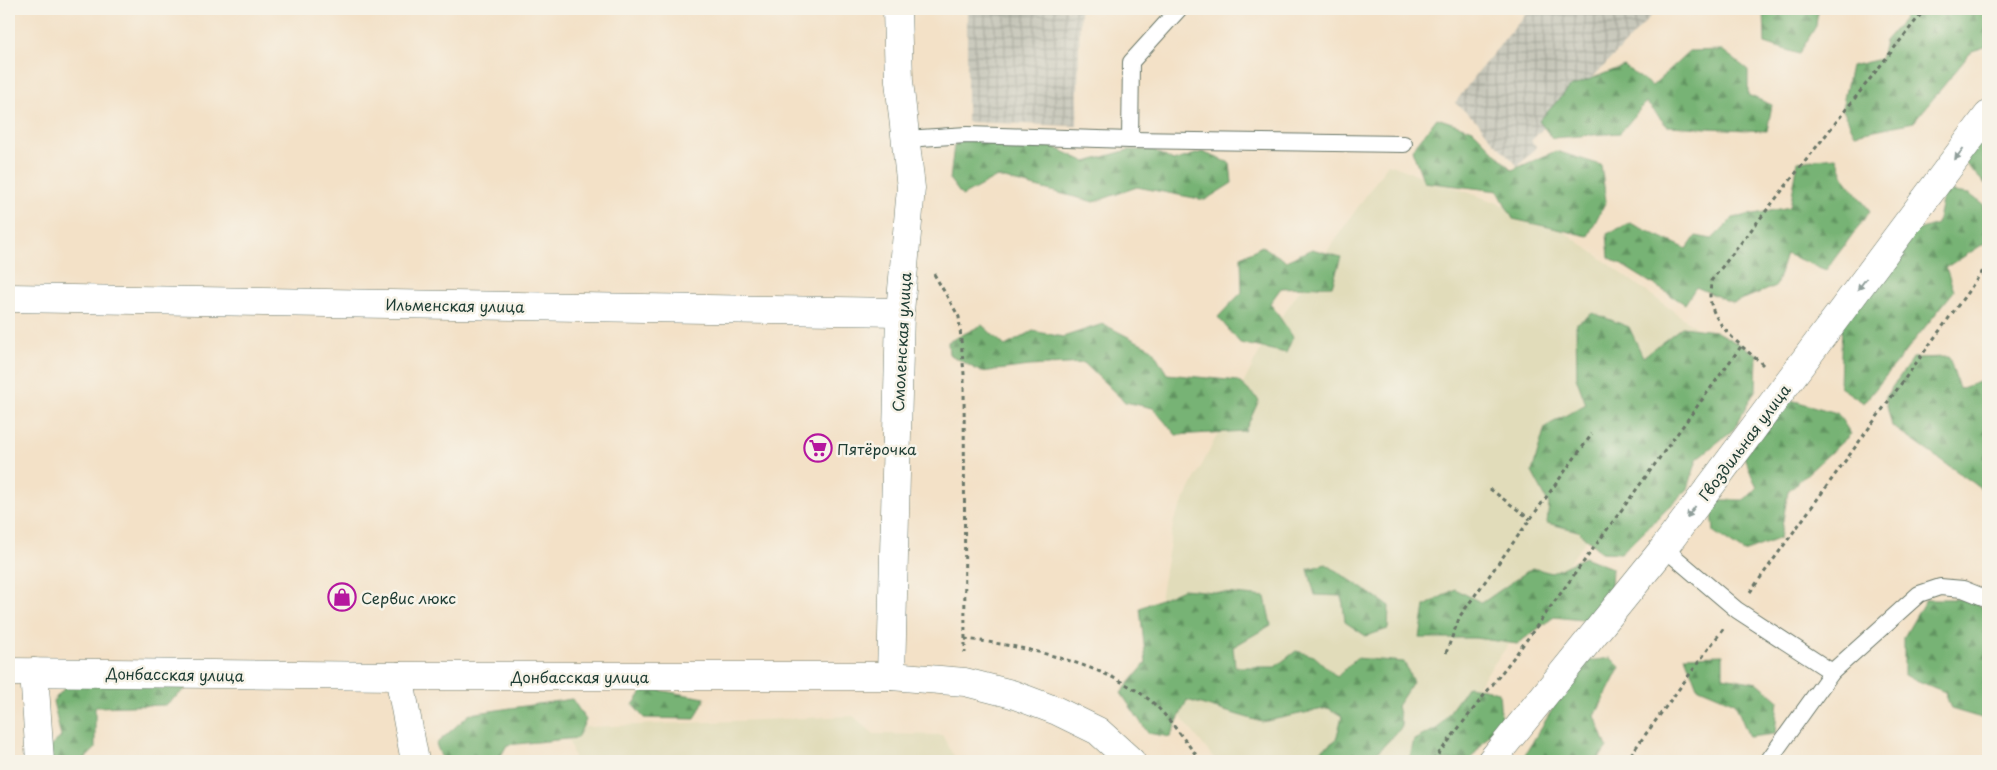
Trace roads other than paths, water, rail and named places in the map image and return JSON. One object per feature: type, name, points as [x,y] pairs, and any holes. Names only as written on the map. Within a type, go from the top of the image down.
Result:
[{"type":"street","name":"Смоленская улица","points":[[891,676],[900,312],[911,188],[898,81],[897,9]]},
{"type":"street","name":"Гвоздильная улица","points":[[1491,761],[1664,548],[1988,115]]},
{"type":"street","name":"Ильменская улица","points":[[9,298],[900,312]]},
{"type":"street","name":"Донбасская улица","points":[[21,672],[398,676],[891,676],[965,682],[1012,694],[1057,711],[1098,731],[1131,761]]},
{"type":"street","points":[[21,672],[40,761]]},
{"type":"street","points":[[398,676],[415,761]]},
{"type":"lane","points":[[1130,140],[1131,62],[1179,9]]},
{"type":"lane","points":[[905,139],[967,135],[1130,140],[1404,144]]},
{"type":"lane","points":[[1664,548],[1737,610],[1832,672]]},
{"type":"lane","points":[[1768,761],[1832,672],[1919,594],[1940,587],[1956,588],[1988,599]]},
{"type":"place","name":"Пятёрочка","points":[[818,448]]},
{"type":"place","name":"Сервис люкс","points":[[342,597]]}]
